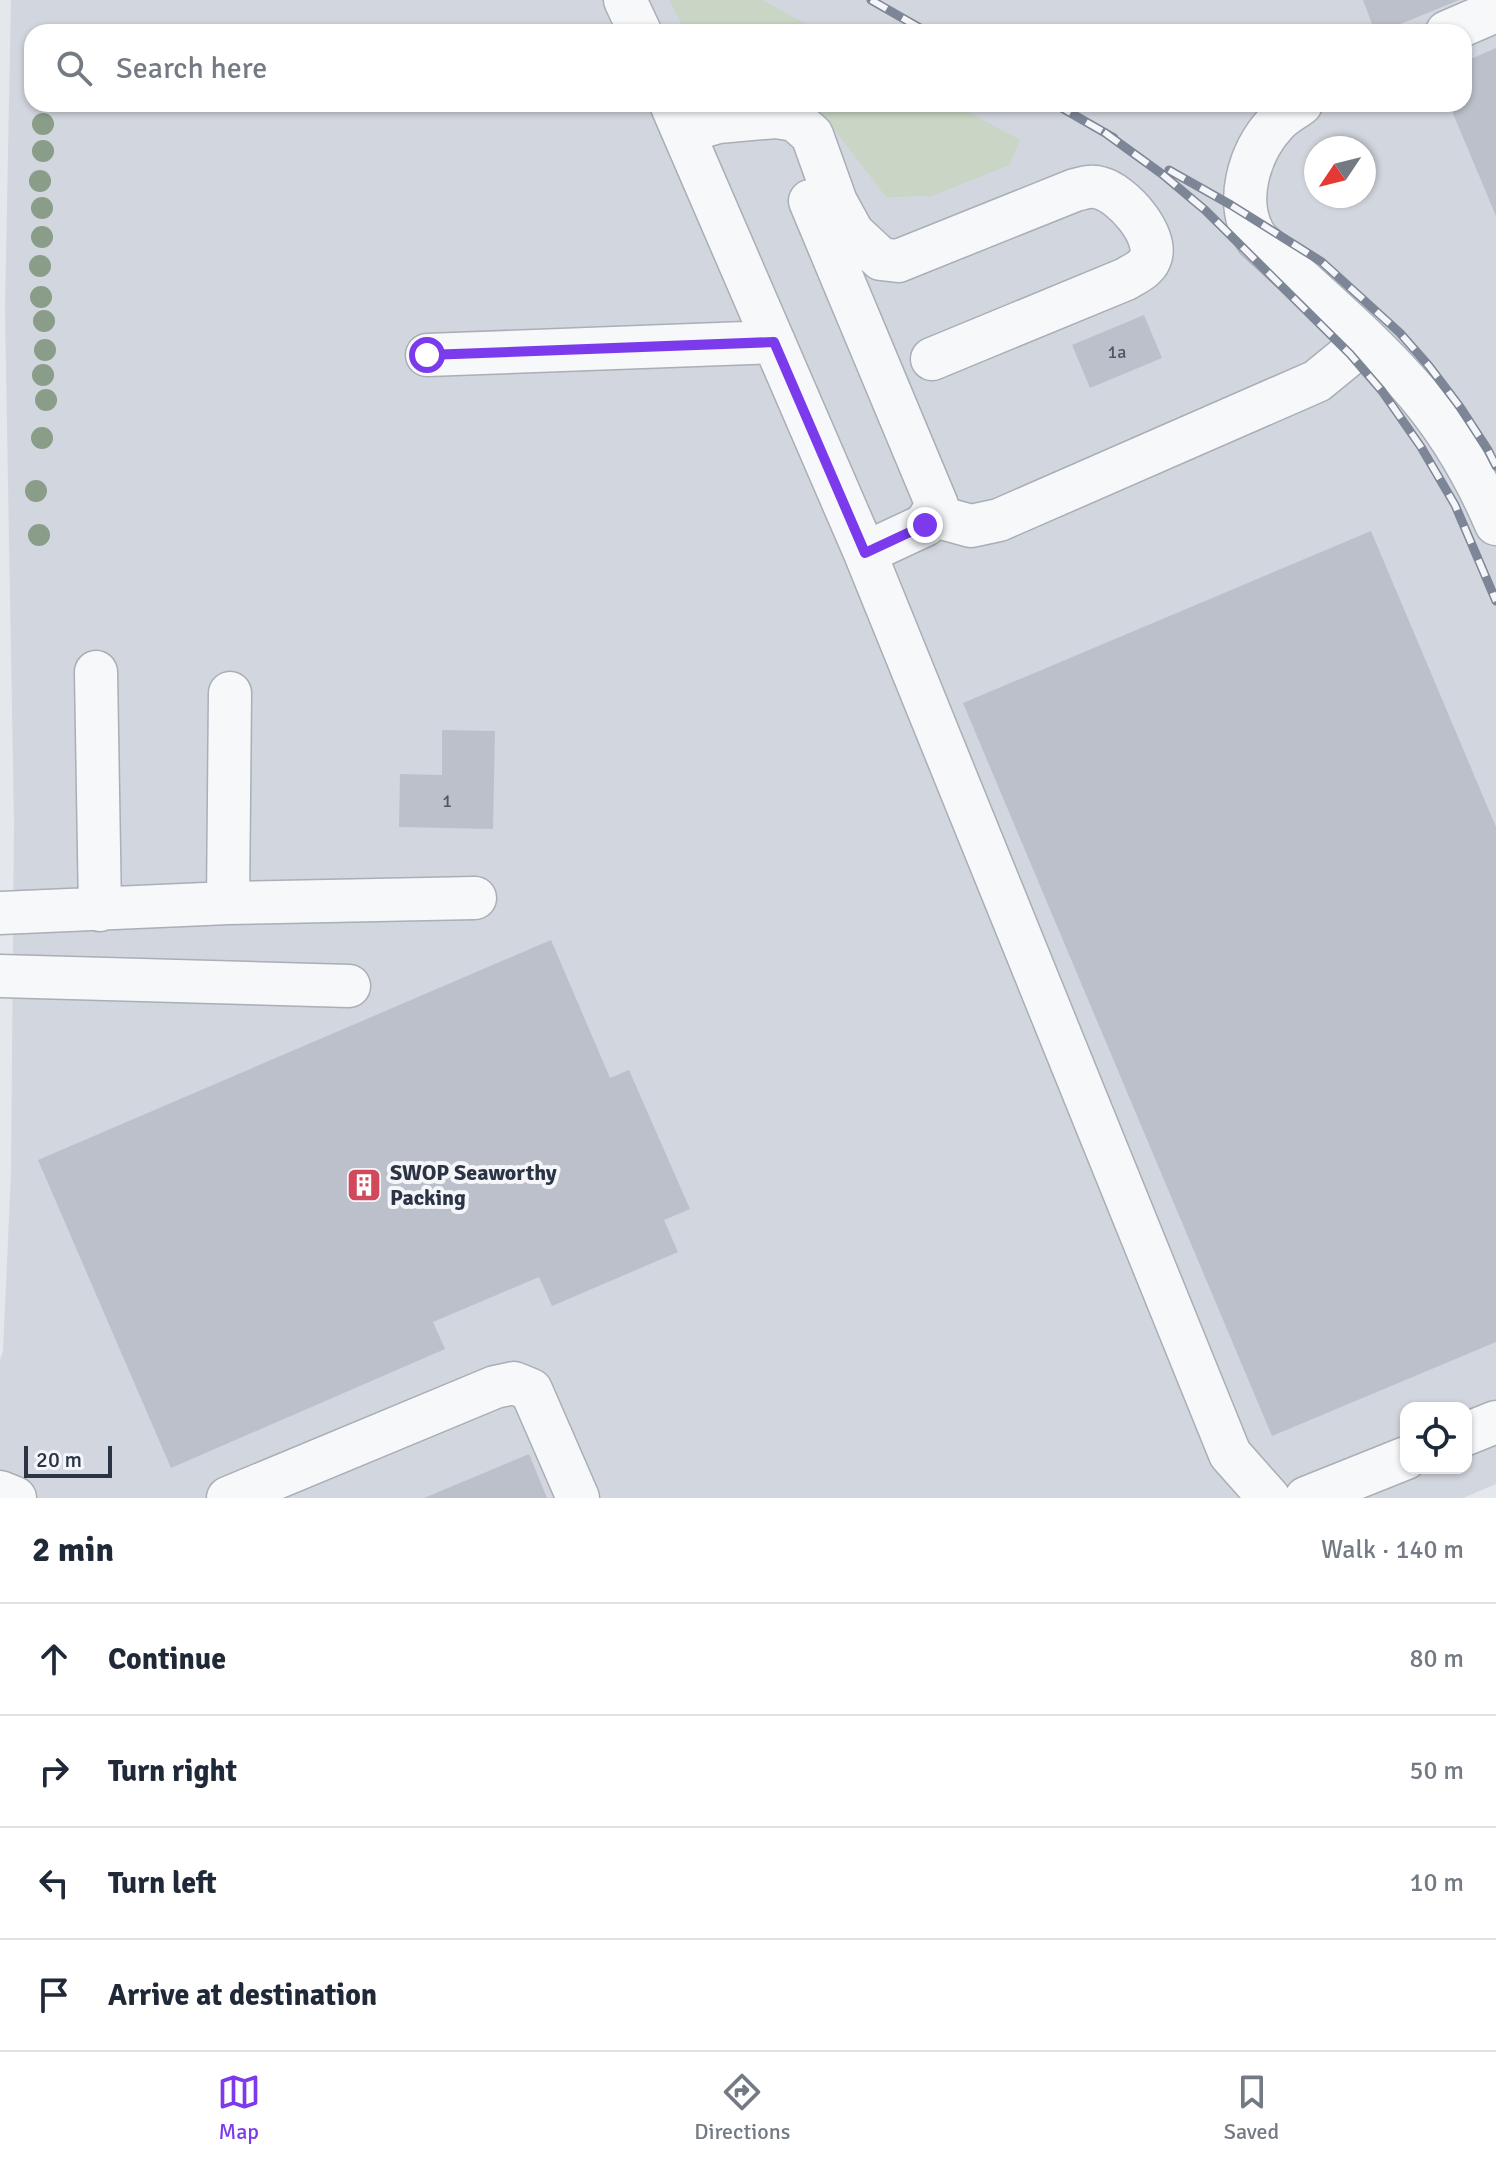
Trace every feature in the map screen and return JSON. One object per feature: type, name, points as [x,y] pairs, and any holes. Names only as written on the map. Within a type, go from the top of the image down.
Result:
[{"type":"lane","points":[[625,0],[636,24]]},
{"type":"lane","points":[[1466,24],[1496,11]]},
{"type":"lane","points":[[1290,112],[1277,121],[1255,152],[1246,188],[1249,227],[1257,239],[1361,335],[1417,393],[1462,455],[1496,524]]},
{"type":"lane","points":[[683,132],[718,122],[776,117],[795,120],[812,135],[836,202],[853,233],[881,259],[898,261],[919,254],[1090,186],[1104,188],[1144,225],[1151,257],[1144,268],[1126,279],[932,359]]},
{"type":"lane","points":[[683,132],[865,553],[1230,1454],[1269,1498]]},
{"type":"lane","points":[[683,132],[732,145],[762,139],[786,143],[937,505],[925,525],[865,553]]},
{"type":"lane","points":[[931,515],[971,526],[999,520],[1317,381],[1350,354],[1361,335]]},
{"type":"lane","points":[[427,355],[774,342]]},
{"type":"lane","points":[[96,672],[100,910]]},
{"type":"lane","points":[[228,903],[230,693]]},
{"type":"lane","points":[[6,913],[228,903],[475,898]]},
{"type":"lane","points":[[7,976],[349,986]]},
{"type":"lane","points":[[228,1498],[495,1387],[514,1383],[531,1390],[578,1498]]},
{"type":"lane","points":[[1472,1432],[1496,1422]]},
{"type":"lane","points":[[1306,1498],[1400,1460]]},
{"type":"lane","points":[[0,1492],[15,1498]]},
{"type":"shaded area","points":[[11,0],[1496,0],[1496,1484],[1463,1498],[0,1498],[0,1360],[3,1351],[11,1174],[14,823],[5,310]]},
{"type":"green space","points":[[669,0],[762,0],[806,24],[682,24]]},
{"type":"green space","points":[[821,112],[969,112],[1020,140],[1009,165],[932,196],[886,197]]},
{"type":"building","points":[[1363,0],[1459,0],[1400,24],[1372,24]]},
{"type":"building","points":[[1496,48],[1496,216],[1452,112],[1472,112],[1472,58]]},
{"type":"building","points":[[1144,315],[1162,358],[1090,388],[1072,345]]},
{"type":"building","points":[[1371,531],[1496,827],[1496,1342],[1272,1436],[963,703]]},
{"type":"building","points":[[442,730],[495,731],[493,829],[399,827],[400,774],[442,775]]},
{"type":"building","name":"SWOP Seaworthy Packing","points":[[551,940],[610,1078],[629,1070],[690,1209],[664,1220],[678,1252],[552,1306],[539,1277],[433,1322],[445,1349],[171,1468],[38,1160]]},
{"type":"building","points":[[529,1454],[547,1498],[424,1498]]},
{"type":"railway","points":[[871,0],[913,24]]},
{"type":"railway","points":[[1069,112],[1114,138]]},
{"type":"railway","points":[[1104,132],[1205,210],[1350,354],[1382,391],[1421,447],[1455,505],[1496,601]]},
{"type":"railway","points":[[1169,170],[1322,262],[1400,333],[1429,366],[1460,407],[1496,466]]},
{"type":"place","name":"SWOP Seaworthy Packing","points":[[364,1185]]},
{"type":"route","points":[[427,355],[774,342],[865,553],[925,525]]}]
